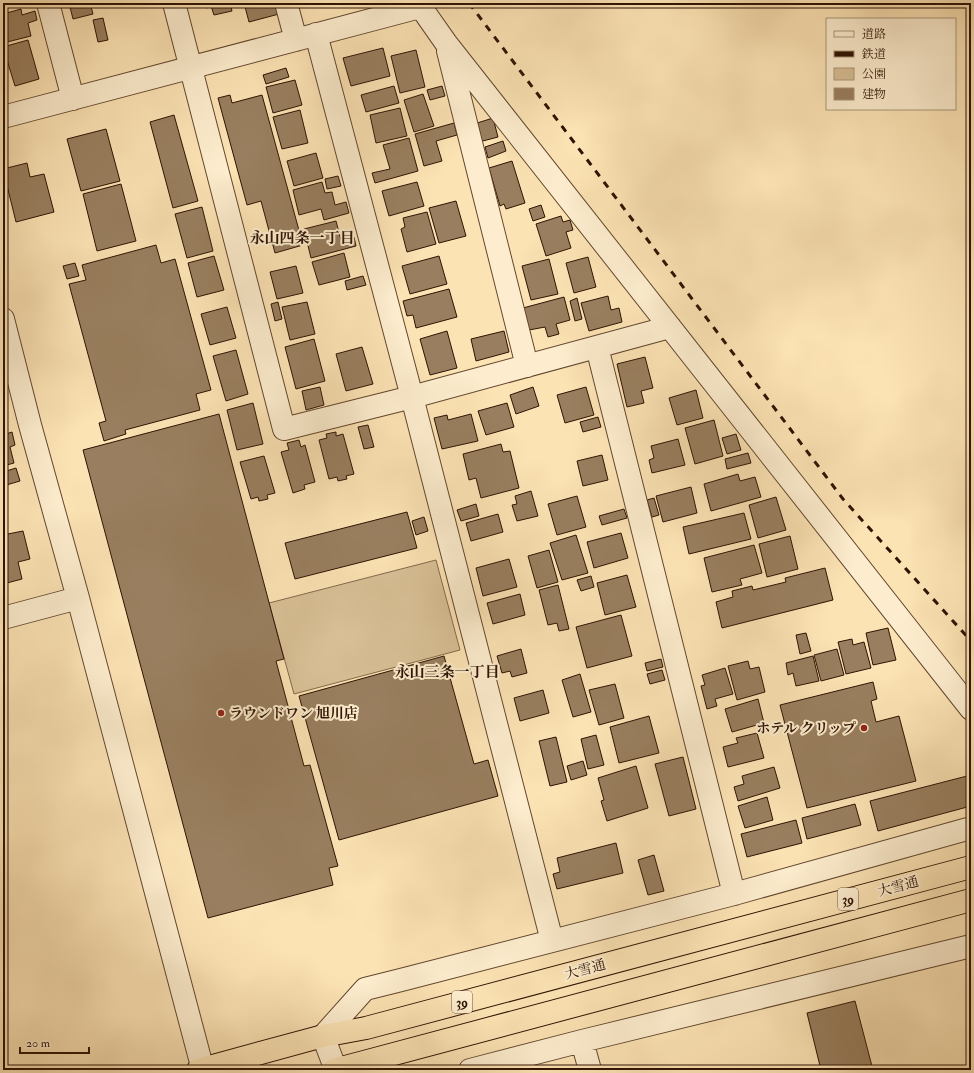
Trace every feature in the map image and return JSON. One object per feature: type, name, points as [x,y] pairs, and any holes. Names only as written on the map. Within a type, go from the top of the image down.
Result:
[{"type":"highway","name":"大雪通","points":[[201,1070],[323,1036],[366,1028],[971,867]]},
{"type":"highway","name":"39","points":[[335,1070],[971,900]]},
{"type":"street","points":[[48,3],[73,99]]},
{"type":"street","points":[[174,3],[284,429],[412,397],[670,327]]},
{"type":"street","points":[[286,3],[306,37],[412,397],[552,941]]},
{"type":"street","points":[[3,118],[306,37],[419,5],[446,42],[971,709]]},
{"type":"street","points":[[446,42],[527,366]]},
{"type":"street","points":[[3,319],[32,433],[78,598],[201,1070]]},
{"type":"street","points":[[597,347],[734,894]]},
{"type":"street","points":[[3,618],[78,598]]},
{"type":"street","points":[[335,1070],[323,1036],[365,989],[734,894],[971,828]]},
{"type":"street","points":[[470,1070],[582,1040],[971,946]]},
{"type":"street","points":[[582,1040],[590,1070]]},
{"type":"green space","points":[[436,560],[460,650],[294,694],[269,603]]},
{"type":"building","points":[[69,3],[90,3],[93,14],[73,19]]},
{"type":"building","points":[[206,3],[230,3],[232,11],[214,15],[211,6],[207,8]]},
{"type":"building","points":[[244,3],[276,3],[279,14],[249,22]]},
{"type":"building","points":[[21,9],[22,15],[35,11],[37,20],[28,23],[31,36],[3,43],[3,14]]},
{"type":"building","points":[[103,18],[108,40],[98,42],[93,20]]},
{"type":"building","points":[[28,40],[39,79],[15,86],[3,47]]},
{"type":"building","points":[[383,48],[390,76],[351,86],[343,58]]},
{"type":"building","points":[[416,50],[425,87],[400,93],[391,56]]},
{"type":"building","points":[[286,68],[289,77],[266,84],[263,75]]},
{"type":"building","points":[[295,80],[302,105],[273,113],[266,87]]},
{"type":"building","points":[[394,86],[399,103],[366,112],[361,95]]},
{"type":"building","points":[[442,86],[445,96],[430,100],[427,90]]},
{"type":"building","points":[[423,94],[434,126],[414,132],[404,100]]},
{"type":"building","points":[[230,95],[232,103],[262,95],[303,245],[275,253],[261,201],[247,205],[218,98]]},
{"type":"building","points":[[400,108],[407,136],[376,143],[370,115]]},
{"type":"building","points":[[300,110],[308,143],[282,149],[273,117]]},
{"type":"building","points":[[174,115],[198,201],[173,208],[150,122]]},
{"type":"building","points":[[493,118],[498,137],[479,142],[474,124]]},
{"type":"building","points":[[454,123],[457,135],[436,141],[442,161],[424,166],[415,134]]},
{"type":"building","points":[[106,129],[120,181],[81,191],[67,139]]},
{"type":"building","points":[[409,138],[418,171],[375,183],[372,173],[390,169],[383,145]]},
{"type":"building","points":[[503,141],[506,151],[488,158],[485,147]]},
{"type":"building","points":[[316,153],[323,178],[294,186],[287,161]]},
{"type":"building","points":[[512,161],[525,203],[506,209],[504,204],[500,206],[489,168]]},
{"type":"building","points":[[27,163],[30,177],[44,174],[54,212],[16,222],[3,169]]},
{"type":"building","points":[[338,176],[341,186],[327,189],[325,179]]},
{"type":"building","points":[[322,182],[325,193],[332,192],[335,205],[346,202],[349,213],[324,220],[321,209],[299,215],[293,190]]},
{"type":"building","points":[[417,182],[424,206],[389,216],[382,191]]},
{"type":"building","points":[[121,184],[136,241],[97,251],[83,194]]},
{"type":"building","points":[[456,201],[466,236],[439,243],[429,208]]},
{"type":"building","points":[[541,205],[545,217],[533,221],[529,209]]},
{"type":"building","points":[[202,207],[213,251],[187,258],[175,214]]},
{"type":"building","points":[[427,212],[436,244],[407,252],[401,229],[405,227],[403,218]]},
{"type":"building","points":[[561,216],[563,222],[570,220],[573,230],[566,232],[571,248],[546,256],[536,224]]},
{"type":"building","points":[[336,221],[341,240],[354,237],[356,246],[311,258],[304,229]]},
{"type":"building","points":[[156,245],[161,263],[175,259],[211,390],[196,394],[200,410],[125,430],[126,434],[104,441],[99,423],[106,421],[69,284],[86,280],[82,265]]},
{"type":"building","points":[[344,253],[350,277],[319,285],[312,262]]},
{"type":"building","points":[[214,256],[224,290],[197,297],[188,263]]},
{"type":"building","points":[[439,256],[447,284],[410,294],[402,266]]},
{"type":"building","points":[[588,257],[596,287],[574,293],[566,263]]},
{"type":"building","points":[[549,259],[558,294],[531,300],[522,266]]},
{"type":"building","points":[[75,263],[79,276],[67,279],[63,266]]},
{"type":"building","points":[[296,266],[303,293],[277,299],[270,272]]},
{"type":"building","points":[[363,276],[366,285],[347,290],[345,281]]},
{"type":"building","points":[[449,289],[457,317],[416,328],[413,315],[407,316],[403,301]]},
{"type":"building","points":[[608,296],[611,310],[619,308],[622,322],[589,331],[581,303]]},
{"type":"building","points":[[564,297],[570,320],[556,324],[559,334],[548,337],[545,327],[529,330],[523,308]]},
{"type":"building","points":[[577,298],[582,319],[575,321],[570,301]]},
{"type":"building","points":[[278,302],[282,319],[275,321],[271,304]]},
{"type":"building","points":[[307,302],[315,334],[290,340],[282,307]]},
{"type":"building","points":[[227,307],[236,338],[210,345],[201,314]]},
{"type":"building","points":[[447,331],[457,368],[430,375],[420,339]]},
{"type":"building","points":[[504,331],[509,352],[476,361],[471,339]]},
{"type":"building","points":[[314,339],[325,381],[296,389],[285,347]]},
{"type":"building","points":[[362,347],[373,384],[346,391],[336,354]]},
{"type":"building","points":[[236,350],[248,394],[226,401],[213,356]]},
{"type":"building","points":[[645,357],[653,388],[641,391],[644,403],[627,407],[617,364]]},
{"type":"building","points":[[320,387],[324,405],[306,410],[302,391]]},
{"type":"building","points":[[533,387],[539,406],[516,414],[510,395]]},
{"type":"building","points":[[586,387],[594,415],[565,423],[557,395]]},
{"type":"building","points":[[696,390],[703,418],[677,425],[669,398]]},
{"type":"building","points":[[253,403],[263,444],[237,450],[227,410]]},
{"type":"building","points":[[507,403],[514,427],[486,435],[478,411]]},
{"type":"building","name":"ラウンドワン 旭川店","points":[[219,414],[284,659],[276,661],[304,766],[310,765],[338,866],[329,868],[333,885],[208,918],[83,450]]},
{"type":"building","points":[[471,414],[478,441],[442,449],[434,418],[447,415],[448,420]]},
{"type":"building","points":[[598,417],[601,427],[583,432],[580,422]]},
{"type":"building","points":[[714,420],[723,456],[695,464],[685,428]]},
{"type":"building","points":[[3,422],[6,434],[12,432],[15,445],[10,447],[14,463],[3,466]]},
{"type":"building","points":[[368,425],[374,447],[364,449],[358,427]]},
{"type":"building","points":[[336,432],[336,436],[343,434],[354,474],[346,476],[347,479],[338,481],[337,477],[329,479],[319,440],[327,438],[326,434]]},
{"type":"building","points":[[736,434],[741,450],[727,454],[722,438]]},
{"type":"building","points":[[678,439],[685,465],[652,473],[649,460],[654,458],[651,446]]},
{"type":"building","points":[[299,440],[301,447],[305,445],[315,482],[304,485],[305,489],[293,493],[281,452],[289,450],[287,443]]},
{"type":"building","points":[[501,444],[503,452],[510,451],[519,488],[481,498],[476,478],[469,480],[463,454]]},
{"type":"building","points":[[748,453],[751,463],[727,469],[725,459]]},
{"type":"building","points":[[602,455],[608,480],[583,486],[577,461]]},
{"type":"building","points":[[264,456],[275,493],[267,495],[268,499],[259,501],[258,497],[251,499],[240,462]]},
{"type":"building","points":[[16,468],[20,481],[3,486],[3,472]]},
{"type":"building","points":[[738,474],[740,481],[755,477],[761,497],[711,511],[704,484]]},
{"type":"building","points":[[691,487],[697,513],[663,522],[656,496]]},
{"type":"building","points":[[531,491],[538,516],[517,521],[512,505],[517,504],[515,496]]},
{"type":"building","points":[[577,496],[586,527],[557,535],[548,504]]},
{"type":"building","points":[[776,497],[786,530],[758,538],[749,505]]},
{"type":"building","points":[[654,498],[659,515],[652,517],[647,500]]},
{"type":"building","points":[[476,504],[479,516],[461,521],[457,510]]},
{"type":"building","points":[[624,509],[627,518],[602,525],[599,516]]},
{"type":"building","points":[[407,512],[417,548],[295,579],[285,543]]},
{"type":"building","points":[[744,513],[751,539],[689,554],[683,527]]},
{"type":"building","points":[[498,514],[503,532],[471,541],[466,523]]},
{"type":"building","points":[[424,517],[428,531],[416,535],[412,521]]},
{"type":"building","points":[[23,531],[30,559],[18,562],[22,579],[3,584],[3,535]]},
{"type":"building","points":[[621,533],[628,558],[594,568],[587,542]]},
{"type":"building","points":[[576,535],[588,573],[562,580],[550,543]]},
{"type":"building","points":[[790,536],[798,569],[767,577],[759,544]]},
{"type":"building","points":[[754,545],[762,573],[740,579],[742,585],[712,592],[704,558]]},
{"type":"building","points":[[549,550],[558,582],[537,588],[528,556]]},
{"type":"building","points":[[509,559],[517,587],[483,596],[476,568]]},
{"type":"building","points":[[825,568],[833,600],[722,628],[716,602],[733,597],[732,591],[752,586],[753,590],[786,582],[785,578]]},
{"type":"building","points":[[627,575],[636,607],[605,615],[597,583]]},
{"type":"building","points":[[591,576],[594,587],[581,591],[577,580]]},
{"type":"building","points":[[558,585],[569,629],[559,631],[557,623],[548,625],[539,590]]},
{"type":"building","points":[[520,594],[525,615],[493,624],[487,603]]},
{"type":"building","points":[[621,615],[632,656],[587,668],[576,627]]},
{"type":"building","points":[[888,628],[896,660],[873,665],[866,633]]},
{"type":"building","points":[[806,633],[811,651],[800,654],[796,635]]},
{"type":"building","points":[[852,639],[853,645],[864,642],[871,668],[846,674],[838,642]]},
{"type":"building","points":[[521,649],[527,673],[512,677],[510,671],[502,673],[497,656]]},
{"type":"building","points":[[837,649],[844,675],[821,681],[814,655]]},
{"type":"building","points":[[444,656],[474,764],[488,760],[498,796],[339,840],[299,696]]},
{"type":"building","points":[[813,656],[819,681],[796,686],[793,673],[788,675],[786,663]]},
{"type":"building","points":[[661,659],[663,667],[647,671],[645,663]]},
{"type":"building","points":[[748,661],[750,669],[759,667],[765,692],[737,700],[728,666]]},
{"type":"building","points":[[725,668],[733,694],[715,699],[717,706],[707,709],[701,686],[705,685],[702,675]]},
{"type":"building","points":[[662,670],[665,680],[650,684],[647,674]]},
{"type":"building","points":[[580,674],[591,712],[573,717],[562,680]]},
{"type":"building","points":[[873,682],[877,699],[871,701],[876,722],[899,716],[916,781],[807,808],[780,705]]},
{"type":"building","points":[[615,684],[624,718],[599,725],[589,690]]},
{"type":"building","points":[[543,690],[549,713],[520,721],[514,698]]},
{"type":"building","points":[[758,699],[764,723],[732,732],[725,709]]},
{"type":"building","points":[[649,716],[659,753],[619,763],[610,727]]},
{"type":"building","points":[[757,733],[764,758],[728,767],[723,747],[738,743],[736,738]]},
{"type":"building","points":[[596,735],[604,765],[588,769],[581,739]]},
{"type":"building","points":[[556,737],[567,782],[550,786],[539,741]]},
{"type":"building","points":[[683,757],[696,809],[669,816],[655,764]]},
{"type":"building","points":[[583,761],[587,775],[571,780],[567,766]]},
{"type":"building","points":[[636,766],[648,808],[607,821],[601,801],[604,800],[598,778]]},
{"type":"building","points":[[774,767],[780,788],[738,801],[734,787],[744,784],[742,776]]},
{"type":"building","points":[[971,775],[971,806],[878,831],[870,801]]},
{"type":"building","points":[[767,797],[773,820],[745,828],[738,806]]},
{"type":"building","points":[[855,804],[861,825],[807,839],[802,818]]},
{"type":"building","points":[[796,820],[802,843],[747,857],[741,834]]},
{"type":"building","points":[[616,843],[623,873],[557,889],[553,874],[560,872],[557,858]]},
{"type":"building","points":[[654,855],[664,891],[648,895],[638,860]]},
{"type":"building","points":[[855,1001],[873,1070],[821,1070],[807,1013]]},
{"type":"railway","points":[[469,3],[843,499],[971,641]]},
{"type":"place","name":"ラウンドワン 旭川店","points":[[221,713]]},
{"type":"place","name":"ホテル クリップ","points":[[864,728]]},
{"type":"district","name":"永山四条一丁目","points":[[302,238]]},
{"type":"district","name":"永山三条一丁目","points":[[447,672]]}]
